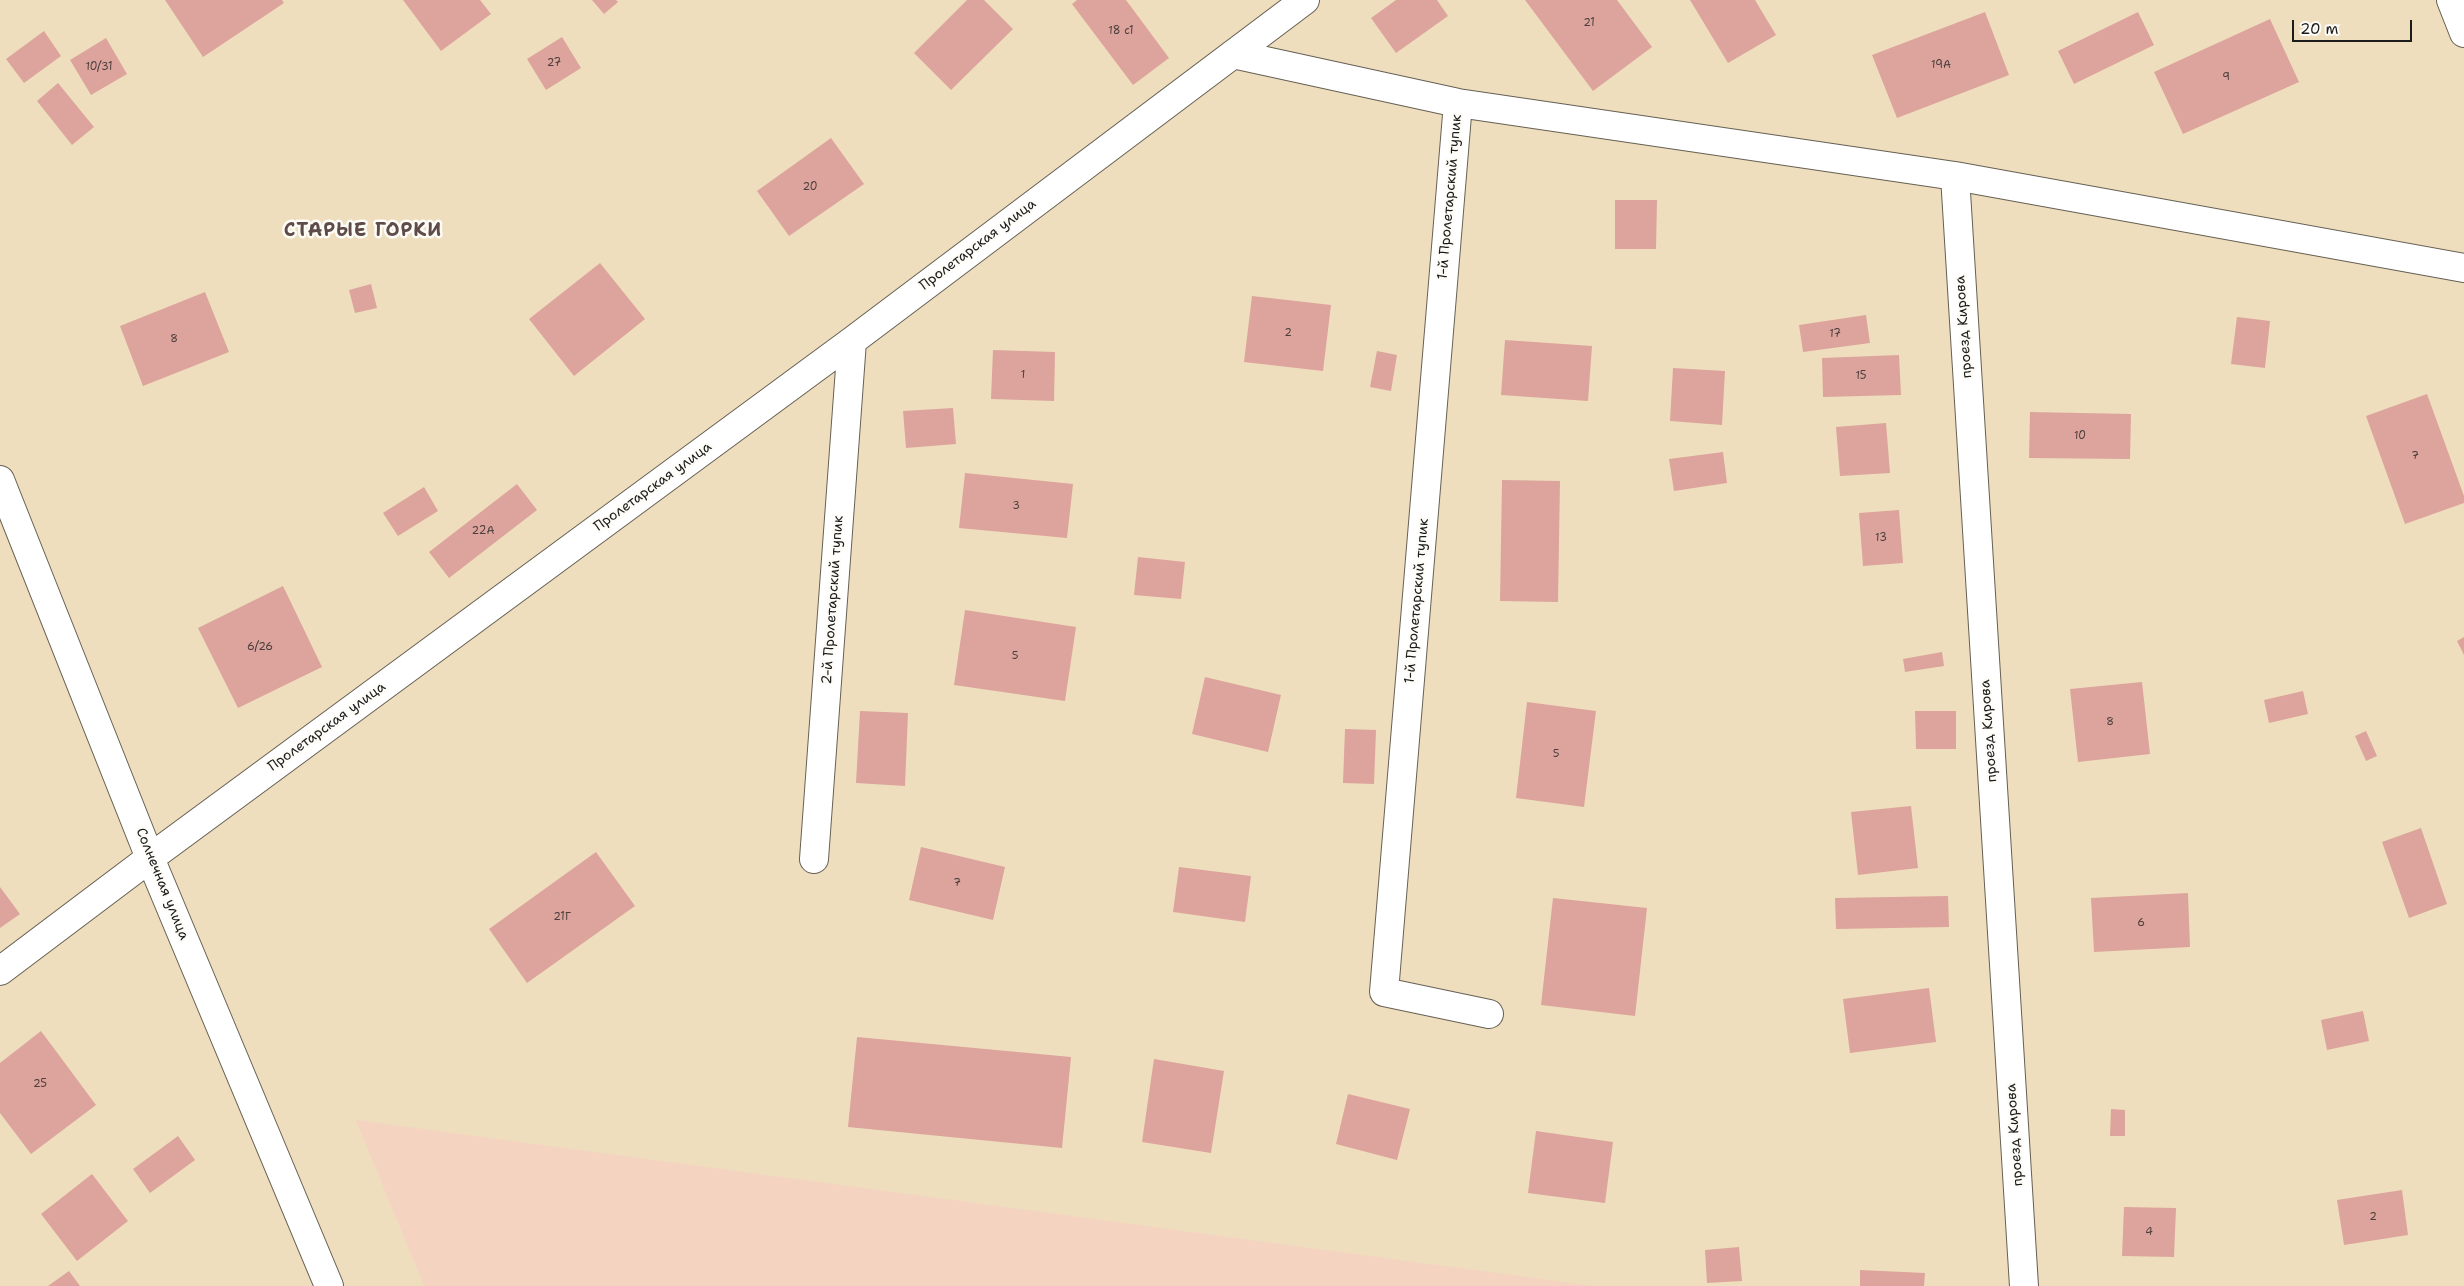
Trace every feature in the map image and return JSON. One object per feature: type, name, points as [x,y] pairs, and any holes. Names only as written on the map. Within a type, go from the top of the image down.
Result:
[{"type":"street","name":"Пролетарская улица","points":[[0,971],[150,858],[852,340],[1305,0]]},
{"type":"street","points":[[2451,0],[2464,33]]},
{"type":"street","points":[[1233,54],[1458,103],[1955,176],[2464,268]]},
{"type":"street","name":"1-й Пролетарский тупик","points":[[1458,103],[1384,992],[1489,1014]]},
{"type":"street","name":"проезд Кирова","points":[[1955,176],[2024,1286]]},
{"type":"street","name":"2-й Пролетарский тупик","points":[[814,859],[852,340]]},
{"type":"street","name":"Солнечная улица","points":[[0,480],[150,858],[329,1286]]},
{"type":"shaded area","points":[[356,1120],[1594,1286],[424,1286]]},
{"type":"building","points":[[165,0],[282,0],[284,3],[203,57]]},
{"type":"building","points":[[403,0],[480,0],[491,14],[441,51]]},
{"type":"building","points":[[592,0],[616,0],[618,2],[604,14]]},
{"type":"building","points":[[967,0],[984,0],[1013,29],[951,90],[914,53]]},
{"type":"building","points":[[1077,0],[1126,0],[1169,58],[1133,85],[1072,4]]},
{"type":"building","points":[[1396,0],[1437,0],[1448,16],[1396,53],[1371,18]]},
{"type":"building","points":[[1525,0],[1617,0],[1652,47],[1593,91]]},
{"type":"building","points":[[1690,0],[1755,0],[1776,35],[1728,63]]},
{"type":"building","points":[[1985,12],[2009,75],[1897,118],[1872,55]]},
{"type":"building","points":[[2138,12],[2154,45],[2074,84],[2058,51]]},
{"type":"building","points":[[2270,19],[2299,82],[2183,134],[2154,72]]},
{"type":"building","points":[[44,31],[61,56],[24,83],[6,59]]},
{"type":"building","points":[[562,37],[581,68],[546,90],[527,59]]},
{"type":"building","points":[[106,38],[127,74],[91,95],[70,60]]},
{"type":"building","points":[[58,83],[94,127],[72,145],[37,101]]},
{"type":"building","points":[[831,138],[864,184],[789,236],[757,191]]},
{"type":"building","points":[[1615,200],[1657,200],[1656,249],[1615,249]]},
{"type":"building","points":[[600,263],[645,319],[574,376],[529,319]]},
{"type":"building","points":[[371,284],[377,308],[355,313],[349,290]]},
{"type":"building","points":[[205,292],[229,352],[143,386],[120,326]]},
{"type":"building","points":[[1252,296],[1331,305],[1323,371],[1244,362]]},
{"type":"building","points":[[1866,315],[1870,343],[1803,352],[1799,325]]},
{"type":"building","points":[[2237,317],[2270,321],[2265,368],[2231,364]]},
{"type":"building","points":[[1505,340],[1592,346],[1588,401],[1501,395]]},
{"type":"building","points":[[993,350],[1055,352],[1054,401],[991,399]]},
{"type":"building","points":[[1377,351],[1397,355],[1391,391],[1370,387]]},
{"type":"building","points":[[1899,355],[1901,395],[1823,397],[1822,358]]},
{"type":"building","points":[[1673,368],[1725,371],[1722,425],[1670,421]]},
{"type":"building","points":[[2427,394],[2464,496],[2464,503],[2405,524],[2366,416]]},
{"type":"building","points":[[953,408],[956,444],[906,448],[903,411]]},
{"type":"building","points":[[2030,412],[2131,414],[2130,459],[2029,458]]},
{"type":"building","points":[[1886,423],[1890,473],[1840,476],[1836,427]]},
{"type":"building","points":[[1723,452],[1727,483],[1674,491],[1669,459]]},
{"type":"building","points":[[965,473],[1073,484],[1067,538],[959,528]]},
{"type":"building","points":[[1502,480],[1560,481],[1558,602],[1500,601]]},
{"type":"building","points":[[517,484],[537,510],[449,578],[429,552]]},
{"type":"building","points":[[424,487],[438,511],[398,536],[383,513]]},
{"type":"building","points":[[1899,510],[1903,563],[1863,566],[1859,513]]},
{"type":"building","points":[[1138,557],[1185,562],[1181,599],[1134,595]]},
{"type":"building","points":[[283,586],[322,667],[238,708],[198,628]]},
{"type":"building","points":[[965,610],[1076,627],[1065,701],[954,685]]},
{"type":"building","points":[[2464,637],[2464,655],[2457,641]]},
{"type":"building","points":[[1942,652],[1944,666],[1905,672],[1903,659]]},
{"type":"building","points":[[1205,677],[1281,695],[1268,752],[1192,734]]},
{"type":"building","points":[[2142,682],[2150,754],[2078,762],[2070,689]]},
{"type":"building","points":[[2303,691],[2308,714],[2269,723],[2264,700]]},
{"type":"building","points":[[1527,702],[1596,711],[1584,807],[1516,798]]},
{"type":"building","points":[[860,711],[908,713],[905,786],[856,783]]},
{"type":"building","points":[[1915,711],[1956,711],[1956,749],[1916,749]]},
{"type":"building","points":[[1345,729],[1376,730],[1374,784],[1343,783]]},
{"type":"building","points":[[2366,731],[2377,756],[2366,761],[2355,736]]},
{"type":"building","points":[[1911,806],[1918,868],[1858,875],[1851,812]]},
{"type":"building","points":[[2421,828],[2447,904],[2409,918],[2382,842]]},
{"type":"building","points":[[921,847],[1005,867],[993,920],[909,900]]},
{"type":"building","points":[[596,852],[635,906],[527,983],[489,929]]},
{"type":"building","points":[[1179,867],[1251,876],[1245,922],[1173,912]]},
{"type":"building","points":[[0,887],[20,914],[0,928]]},
{"type":"building","points":[[2188,893],[2190,947],[2094,952],[2091,898]]},
{"type":"building","points":[[1948,896],[1949,927],[1836,929],[1835,898]]},
{"type":"building","points":[[1553,898],[1647,908],[1635,1016],[1541,1005]]},
{"type":"building","points":[[1929,988],[1936,1042],[1850,1053],[1843,999]]},
{"type":"building","points":[[2363,1011],[2369,1041],[2327,1050],[2321,1020]]},
{"type":"building","points":[[41,1031],[96,1105],[31,1154],[0,1113],[0,1063]]},
{"type":"building","points":[[857,1037],[1071,1057],[1062,1148],[848,1127]]},
{"type":"building","points":[[1154,1059],[1224,1071],[1211,1153],[1142,1142]]},
{"type":"building","points":[[1348,1094],[1410,1109],[1397,1160],[1336,1144]]},
{"type":"building","points":[[2111,1109],[2125,1110],[2125,1136],[2110,1136]]},
{"type":"building","points":[[1536,1131],[1613,1142],[1605,1203],[1528,1193]]},
{"type":"building","points":[[178,1136],[195,1160],[150,1193],[133,1169]]},
{"type":"building","points":[[92,1174],[128,1221],[77,1261],[41,1214]]},
{"type":"building","points":[[2402,1190],[2408,1235],[2344,1245],[2337,1200]]},
{"type":"building","points":[[2124,1207],[2176,1208],[2174,1257],[2122,1256]]},
{"type":"building","points":[[1739,1247],[1742,1281],[1707,1283],[1705,1250]]},
{"type":"building","points":[[1860,1270],[1925,1273],[1924,1286],[1860,1286]]},
{"type":"building","points":[[69,1271],[80,1286],[48,1286]]},
{"type":"district","name":"СТАРЫЕ ГОРКИ","points":[[363,231]]}]
